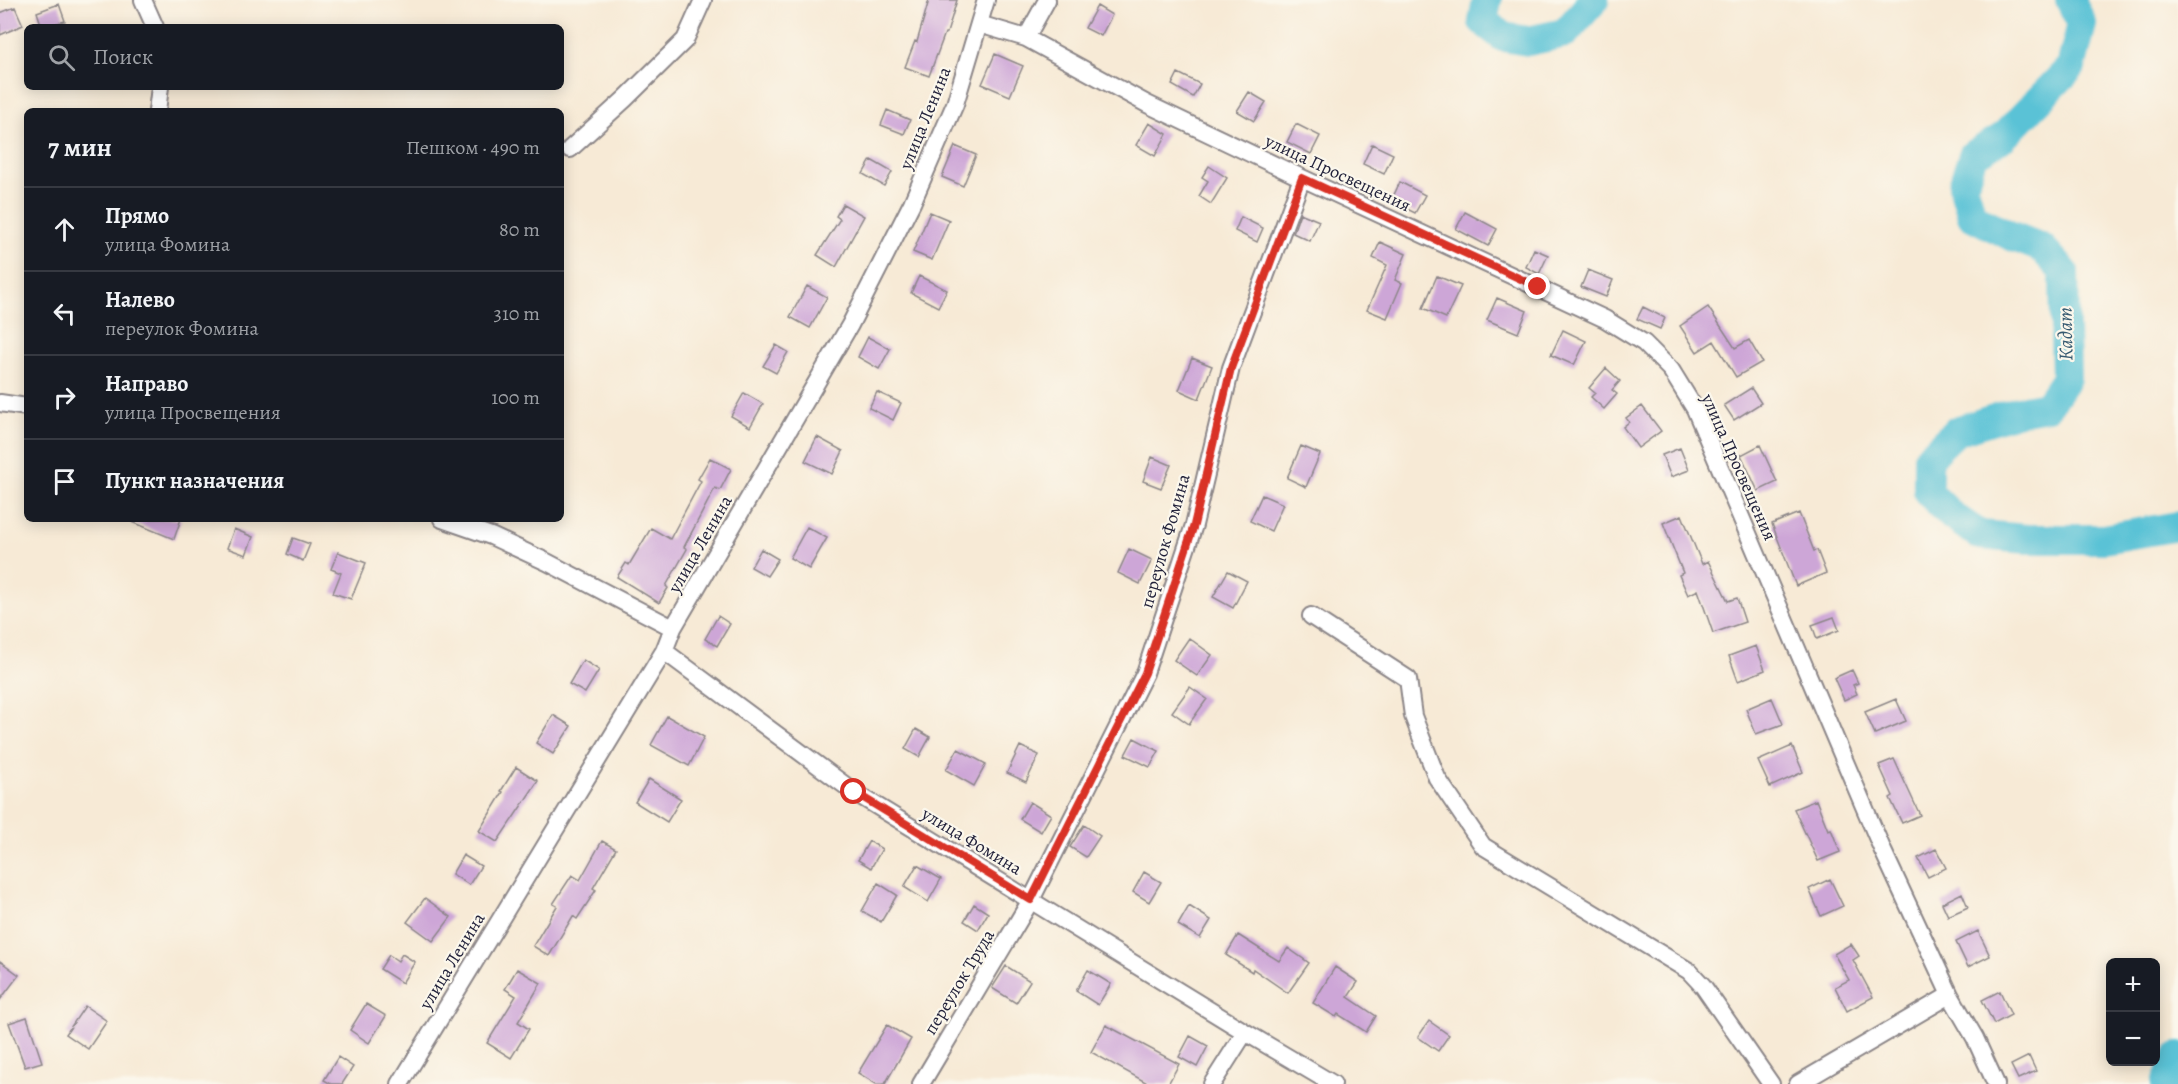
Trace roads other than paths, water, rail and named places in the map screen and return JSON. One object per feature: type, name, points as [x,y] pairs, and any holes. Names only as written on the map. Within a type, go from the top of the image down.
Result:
[{"type":"street","points":[[143,0],[154,24]]},
{"type":"street","points":[[570,149],[685,40],[703,0]]},
{"type":"street","name":"улица Ленина","points":[[400,1084],[664,651],[673,628],[850,325],[912,203],[955,104],[986,0]]},
{"type":"street","points":[[1026,38],[1047,0]]},
{"type":"street","name":"улица Просвещения","points":[[980,24],[1026,38],[1147,104],[1605,319],[1644,343],[1671,370],[1695,409],[1882,851],[1950,995],[1975,1038],[1996,1084]]},
{"type":"street","points":[[157,108],[160,90]]},
{"type":"street","name":"переулок Фомина","points":[[1031,900],[1145,673],[1194,525],[1231,368],[1302,178]]},
{"type":"street","points":[[0,403],[24,407]]},
{"type":"street","points":[[451,522],[491,536],[547,562],[673,628]]},
{"type":"street","points":[[1311,616],[1408,679],[1413,716],[1437,778],[1483,846],[1689,971],[1703,986],[1771,1084]]},
{"type":"street","name":"улица Фомина","points":[[664,651],[854,792],[1333,1084]]},
{"type":"street","name":"переулок Труда","points":[[921,1084],[1031,900]]},
{"type":"street","points":[[1798,1084],[1950,995]]},
{"type":"street","points":[[1212,1084],[1245,1032]]},
{"type":"waterway","name":"Кадат","points":[[1487,0],[1483,21],[1503,37],[1528,41],[1565,33],[1594,0]]},
{"type":"waterway","name":"Кадат","points":[[2070,0],[2082,24],[2071,67],[2003,137],[1973,155],[1963,186],[1972,216],[2009,235],[2042,248],[2064,272],[2066,378],[2047,406],[2019,411],[1956,431],[1928,458],[1928,492],[1952,516],[1980,535],[2027,539],[2104,539],[2178,526]]},
{"type":"waterway","name":"Кадат","points":[[2166,1084],[2178,1057]]}]
